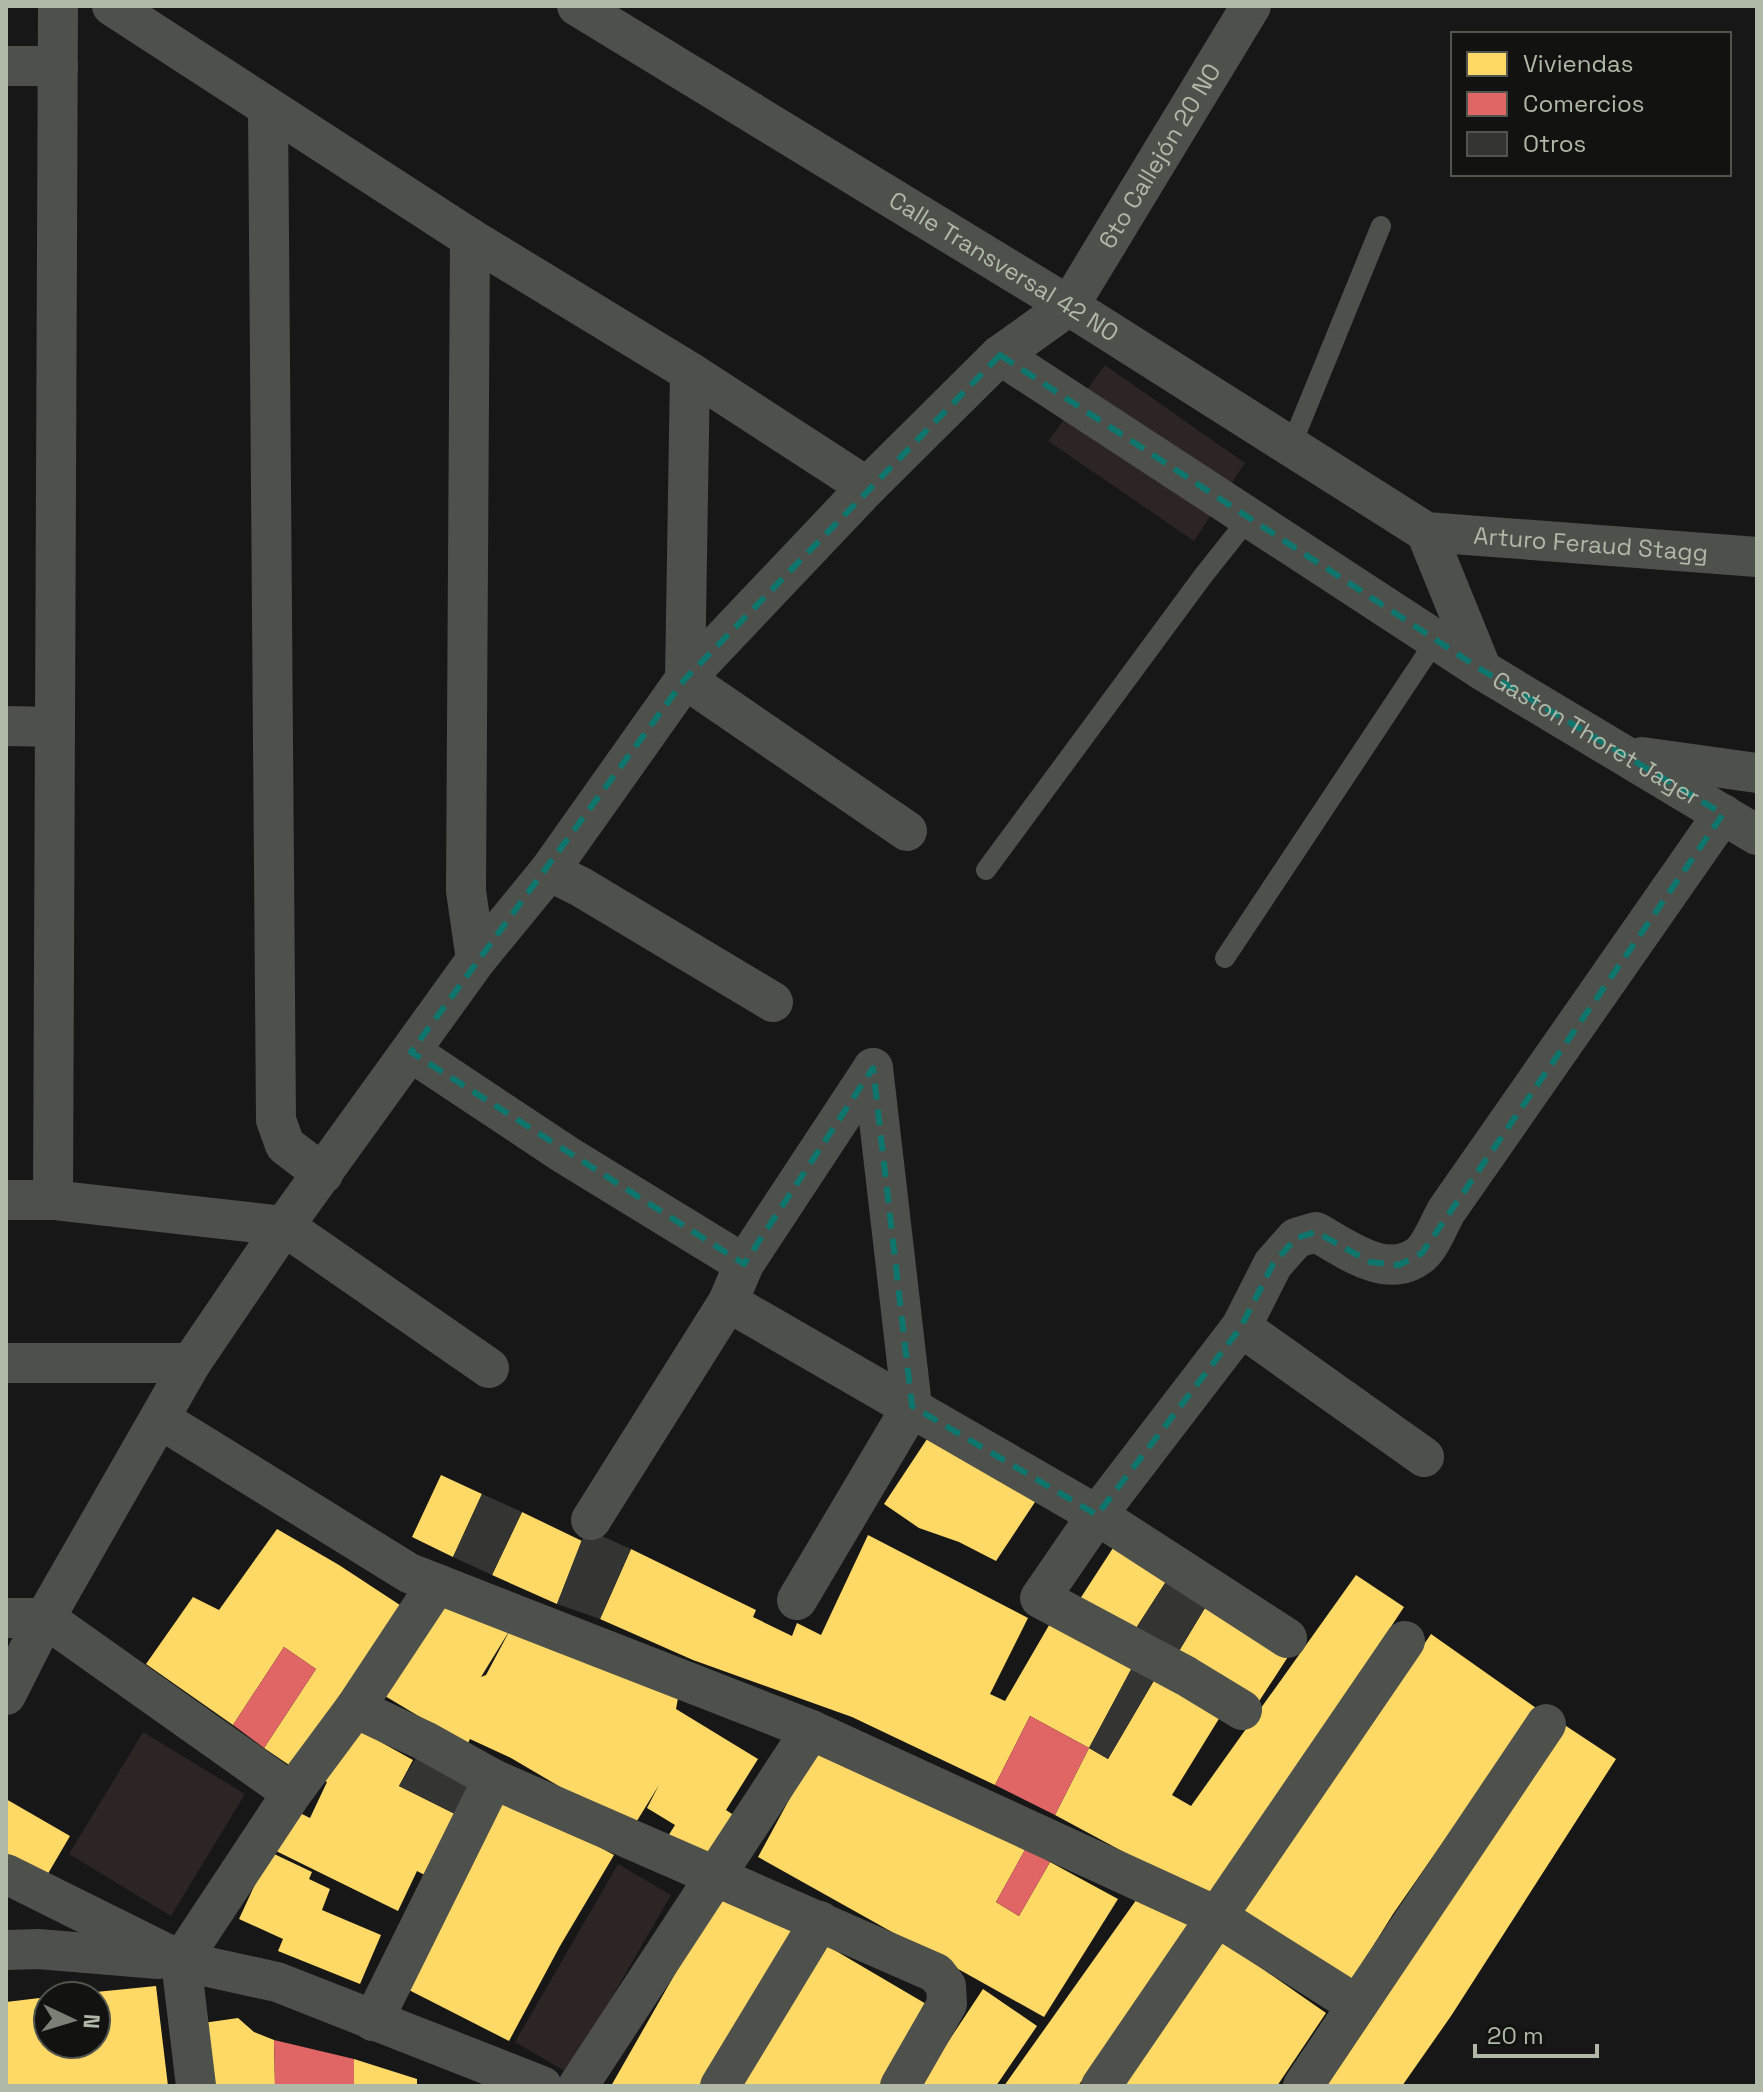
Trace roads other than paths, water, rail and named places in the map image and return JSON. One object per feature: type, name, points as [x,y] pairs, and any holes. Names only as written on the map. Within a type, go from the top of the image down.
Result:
[{"type":"street","points":[[53,1200],[58,6]]},
{"type":"street","points":[[112,6],[470,238],[690,372],[867,487]]},
{"type":"street","name":"Calle Transversal 42 NO","points":[[577,6],[1069,306],[1426,532]]},
{"type":"street","name":"6to Callejón 20 NO","points":[[1069,306],[1251,6]]},
{"type":"street","points":[[6,66],[58,66]]},
{"type":"street","points":[[268,109],[276,1120],[285,1145],[323,1174]]},
{"type":"street","points":[[470,238],[466,891],[476,960]]},
{"type":"street","points":[[6,1695],[26,1618],[160,1419],[191,1363],[284,1226],[476,960],[549,871],[685,679],[867,487],[1000,355],[1069,306]]},
{"type":"street","points":[[1000,355],[1482,670]]},
{"type":"street","points":[[685,679],[690,372]]},
{"type":"street","name":"Arturo Feraud Stagg","points":[[1426,532],[1757,557]]},
{"type":"street","name":"Gaston Thoret Jager","points":[[1426,532],[1482,670],[1757,835]]},
{"type":"street","points":[[685,679],[907,831]]},
{"type":"street","points":[[6,726],[54,727]]},
{"type":"street","points":[[1627,755],[1757,773]]},
{"type":"street","points":[[1242,1710],[1186,1676],[1040,1598],[1097,1515],[1241,1327],[1273,1264],[1296,1238],[1316,1232],[1370,1262],[1385,1264],[1399,1265],[1422,1253],[1447,1210],[1723,814]]},
{"type":"street","points":[[549,871],[773,1002]]},
{"type":"street","points":[[411,1052],[566,1155],[744,1264]]},
{"type":"street","points":[[591,1520],[728,1302],[744,1264],[873,1068],[912,1406],[797,1600]]},
{"type":"street","points":[[6,1200],[53,1200],[284,1226],[489,1368]]},
{"type":"street","points":[[728,1302],[1097,1515],[1287,1638]]},
{"type":"street","points":[[1241,1327],[1424,1457]]},
{"type":"street","points":[[6,1363],[191,1363]]},
{"type":"street","points":[[160,1419],[409,1573],[811,1730],[1216,1916],[1357,2005]]},
{"type":"street","points":[[196,2086],[181,1961],[292,1793],[355,1708],[437,1584]]},
{"type":"street","points":[[26,1618],[292,1793]]},
{"type":"street","points":[[1101,2086],[1405,1641]]},
{"type":"street","points":[[355,1708],[425,1741],[493,1779],[936,1973],[946,1986],[947,2004],[900,2086]]},
{"type":"street","points":[[1303,2086],[1546,1724]]},
{"type":"street","points":[[578,2086],[811,1730]]},
{"type":"street","points":[[373,2021],[493,1779]]},
{"type":"street","points":[[6,1874],[181,1961]]},
{"type":"street","points":[[720,2086],[820,1921]]},
{"type":"street","points":[[6,1950],[38,1949],[181,1961],[277,1982],[542,2086]]},
{"type":"lane","points":[[1291,446],[1381,226]]},
{"type":"lane","points":[[986,870],[1249,518]]},
{"type":"lane","points":[[1225,958],[1436,640]]}]
